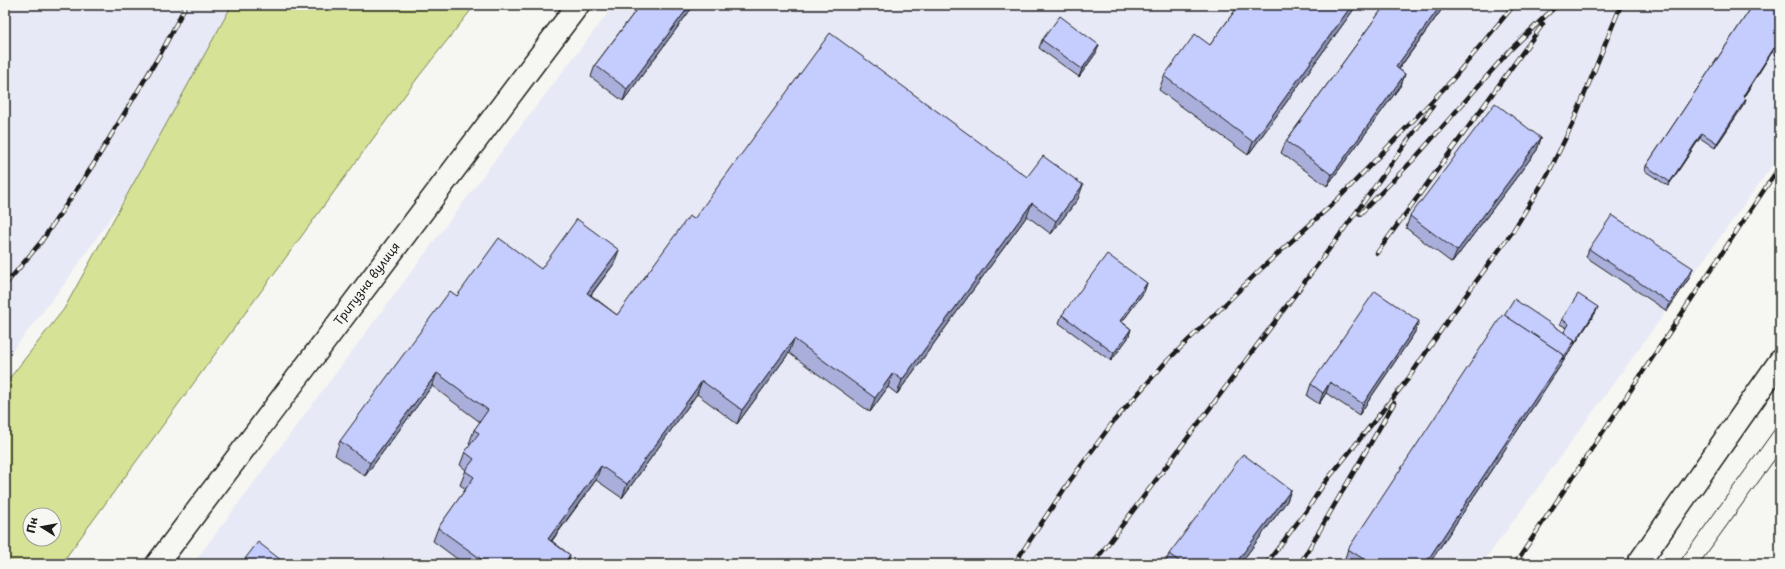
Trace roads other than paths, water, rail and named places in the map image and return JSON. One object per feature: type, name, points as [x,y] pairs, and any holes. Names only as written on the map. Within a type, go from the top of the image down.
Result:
[{"type":"street","name":"Тритузна вулиця","points":[[157,564],[578,5]]},
{"type":"street","points":[[1638,564],[1780,361]]},
{"type":"tram line","points":[[1678,564],[1780,422]]},
{"type":"tram line","points":[[1699,564],[1780,452]]},
{"type":"railway","points":[[5,285],[41,242],[95,162],[162,51],[186,5]]},
{"type":"railway","points":[[1014,564],[1069,482],[1113,422],[1165,363],[1262,268],[1337,200],[1452,80],[1514,5]]},
{"type":"railway","points":[[1266,564],[1307,510],[1323,485],[1408,379],[1450,317],[1513,231],[1548,174],[1572,125],[1621,5]]},
{"type":"railway","points":[[1360,214],[1415,158],[1510,50],[1556,6]]},
{"type":"railway","points":[[1377,253],[1543,24]]},
{"type":"railway","points":[[1093,564],[1339,236],[1433,106]]},
{"type":"railway","points":[[1515,564],[1780,166]]},
{"type":"railway","points":[[1300,564],[1394,403]]}]
